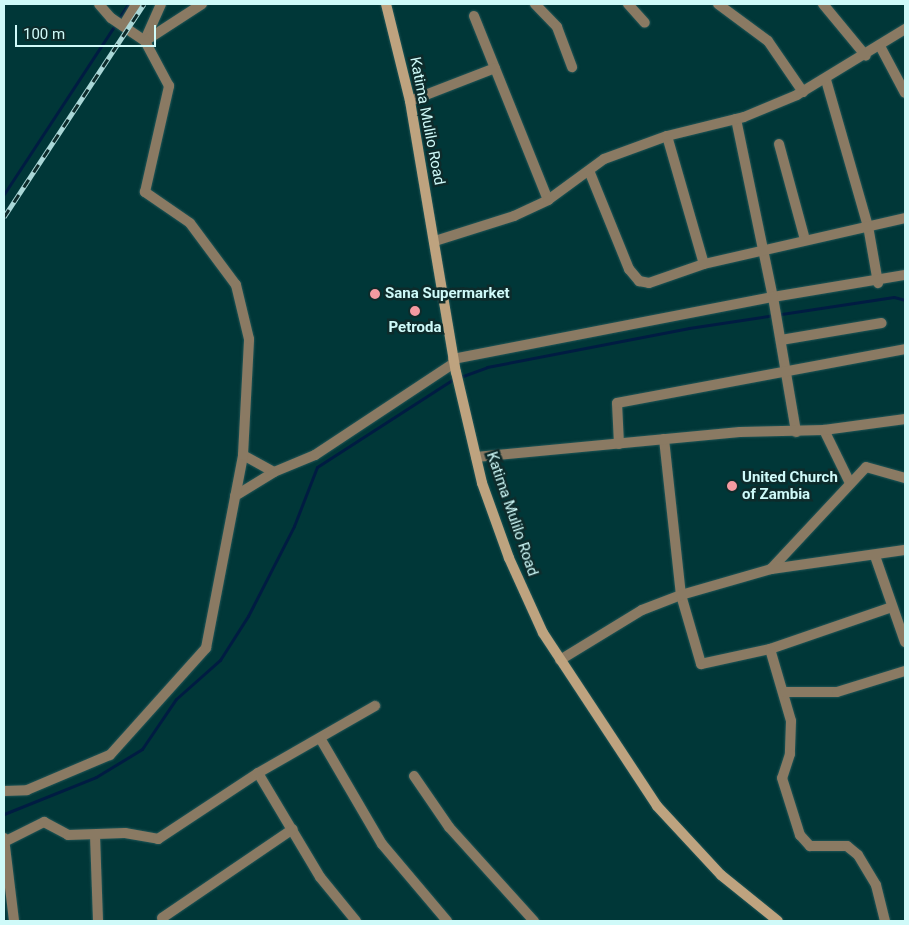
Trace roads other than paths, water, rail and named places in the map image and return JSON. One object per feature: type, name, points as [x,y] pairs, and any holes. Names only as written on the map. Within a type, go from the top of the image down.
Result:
[{"type":"main road","name":"Katima Mulilo Road","points":[[386,4],[410,101],[454,364],[476,457],[509,558],[560,660],[657,806],[722,875],[778,921]]},
{"type":"street","points":[[4,791],[27,790],[110,755],[206,648],[243,455],[249,339],[236,284],[190,223],[145,192],[168,86],[145,41],[122,26],[99,4]]},
{"type":"street","points":[[122,26],[136,4]]},
{"type":"street","points":[[145,41],[162,4]]},
{"type":"street","points":[[145,41],[202,4]]},
{"type":"street","points":[[535,4],[557,27],[572,67]]},
{"type":"street","points":[[628,4],[645,23]]},
{"type":"street","points":[[718,4],[768,42],[803,92]]},
{"type":"street","points":[[823,4],[866,56]]},
{"type":"street","points":[[474,16],[548,200]]},
{"type":"street","points":[[435,242],[514,216],[548,200],[590,172],[604,159],[667,136],[736,119],[803,92],[866,56],[905,29]]},
{"type":"street","points":[[880,46],[905,93]]},
{"type":"street","points":[[410,101],[495,68]]},
{"type":"street","points":[[826,80],[868,226],[878,282]]},
{"type":"street","points":[[736,119],[765,249],[774,301],[775,319],[781,340],[796,432]]},
{"type":"street","points":[[667,136],[704,264]]},
{"type":"street","points":[[779,144],[805,240]]},
{"type":"street","points":[[590,172],[629,269],[639,281],[649,284],[704,264],[905,218]]},
{"type":"street","points":[[234,496],[274,472],[315,455],[454,364],[878,282],[905,275]]},
{"type":"street","points":[[781,340],[882,323]]},
{"type":"street","points":[[620,444],[618,403],[905,349]]},
{"type":"street","points":[[476,457],[664,439],[824,430],[905,419]]},
{"type":"street","points":[[824,430],[850,483]]},
{"type":"street","points":[[664,439],[681,595],[701,664],[770,649],[892,607]]},
{"type":"street","points":[[243,455],[274,472]]},
{"type":"street","points":[[771,569],[850,483],[871,465],[905,478]]},
{"type":"street","points":[[560,660],[642,610],[681,595],[771,569],[875,556],[905,550]]},
{"type":"street","points":[[875,556],[905,642]]},
{"type":"street","points":[[770,649],[785,692],[792,721],[790,754],[782,778],[800,835],[810,846],[847,846],[858,855],[876,885],[885,921]]},
{"type":"street","points":[[785,692],[837,692],[905,672]]},
{"type":"street","points":[[14,921],[4,840],[44,822],[54,824],[68,835],[125,833],[158,840],[258,773],[375,706]]},
{"type":"street","points":[[320,738],[382,844],[447,921]]},
{"type":"street","points":[[258,773],[320,877],[356,921]]},
{"type":"street","points":[[414,776],[449,827],[534,921]]},
{"type":"street","points":[[162,918],[293,830]]},
{"type":"street","points":[[94,835],[98,921]]},
{"type":"waterway","points":[[119,18],[128,4]]},
{"type":"waterway","points":[[4,194],[113,28]]},
{"type":"waterway","points":[[4,814],[96,777],[142,749],[176,699],[220,660],[248,616],[294,526],[317,467],[452,380],[487,367],[689,328],[894,297],[905,300]]},
{"type":"railway","points":[[4,217],[144,4]]},
{"type":"place","name":"Sana Supermarket","points":[[375,294]]},
{"type":"place","name":"Petroda","points":[[415,311]]},
{"type":"place","name":"United Church of Zambia","points":[[732,486]]}]
